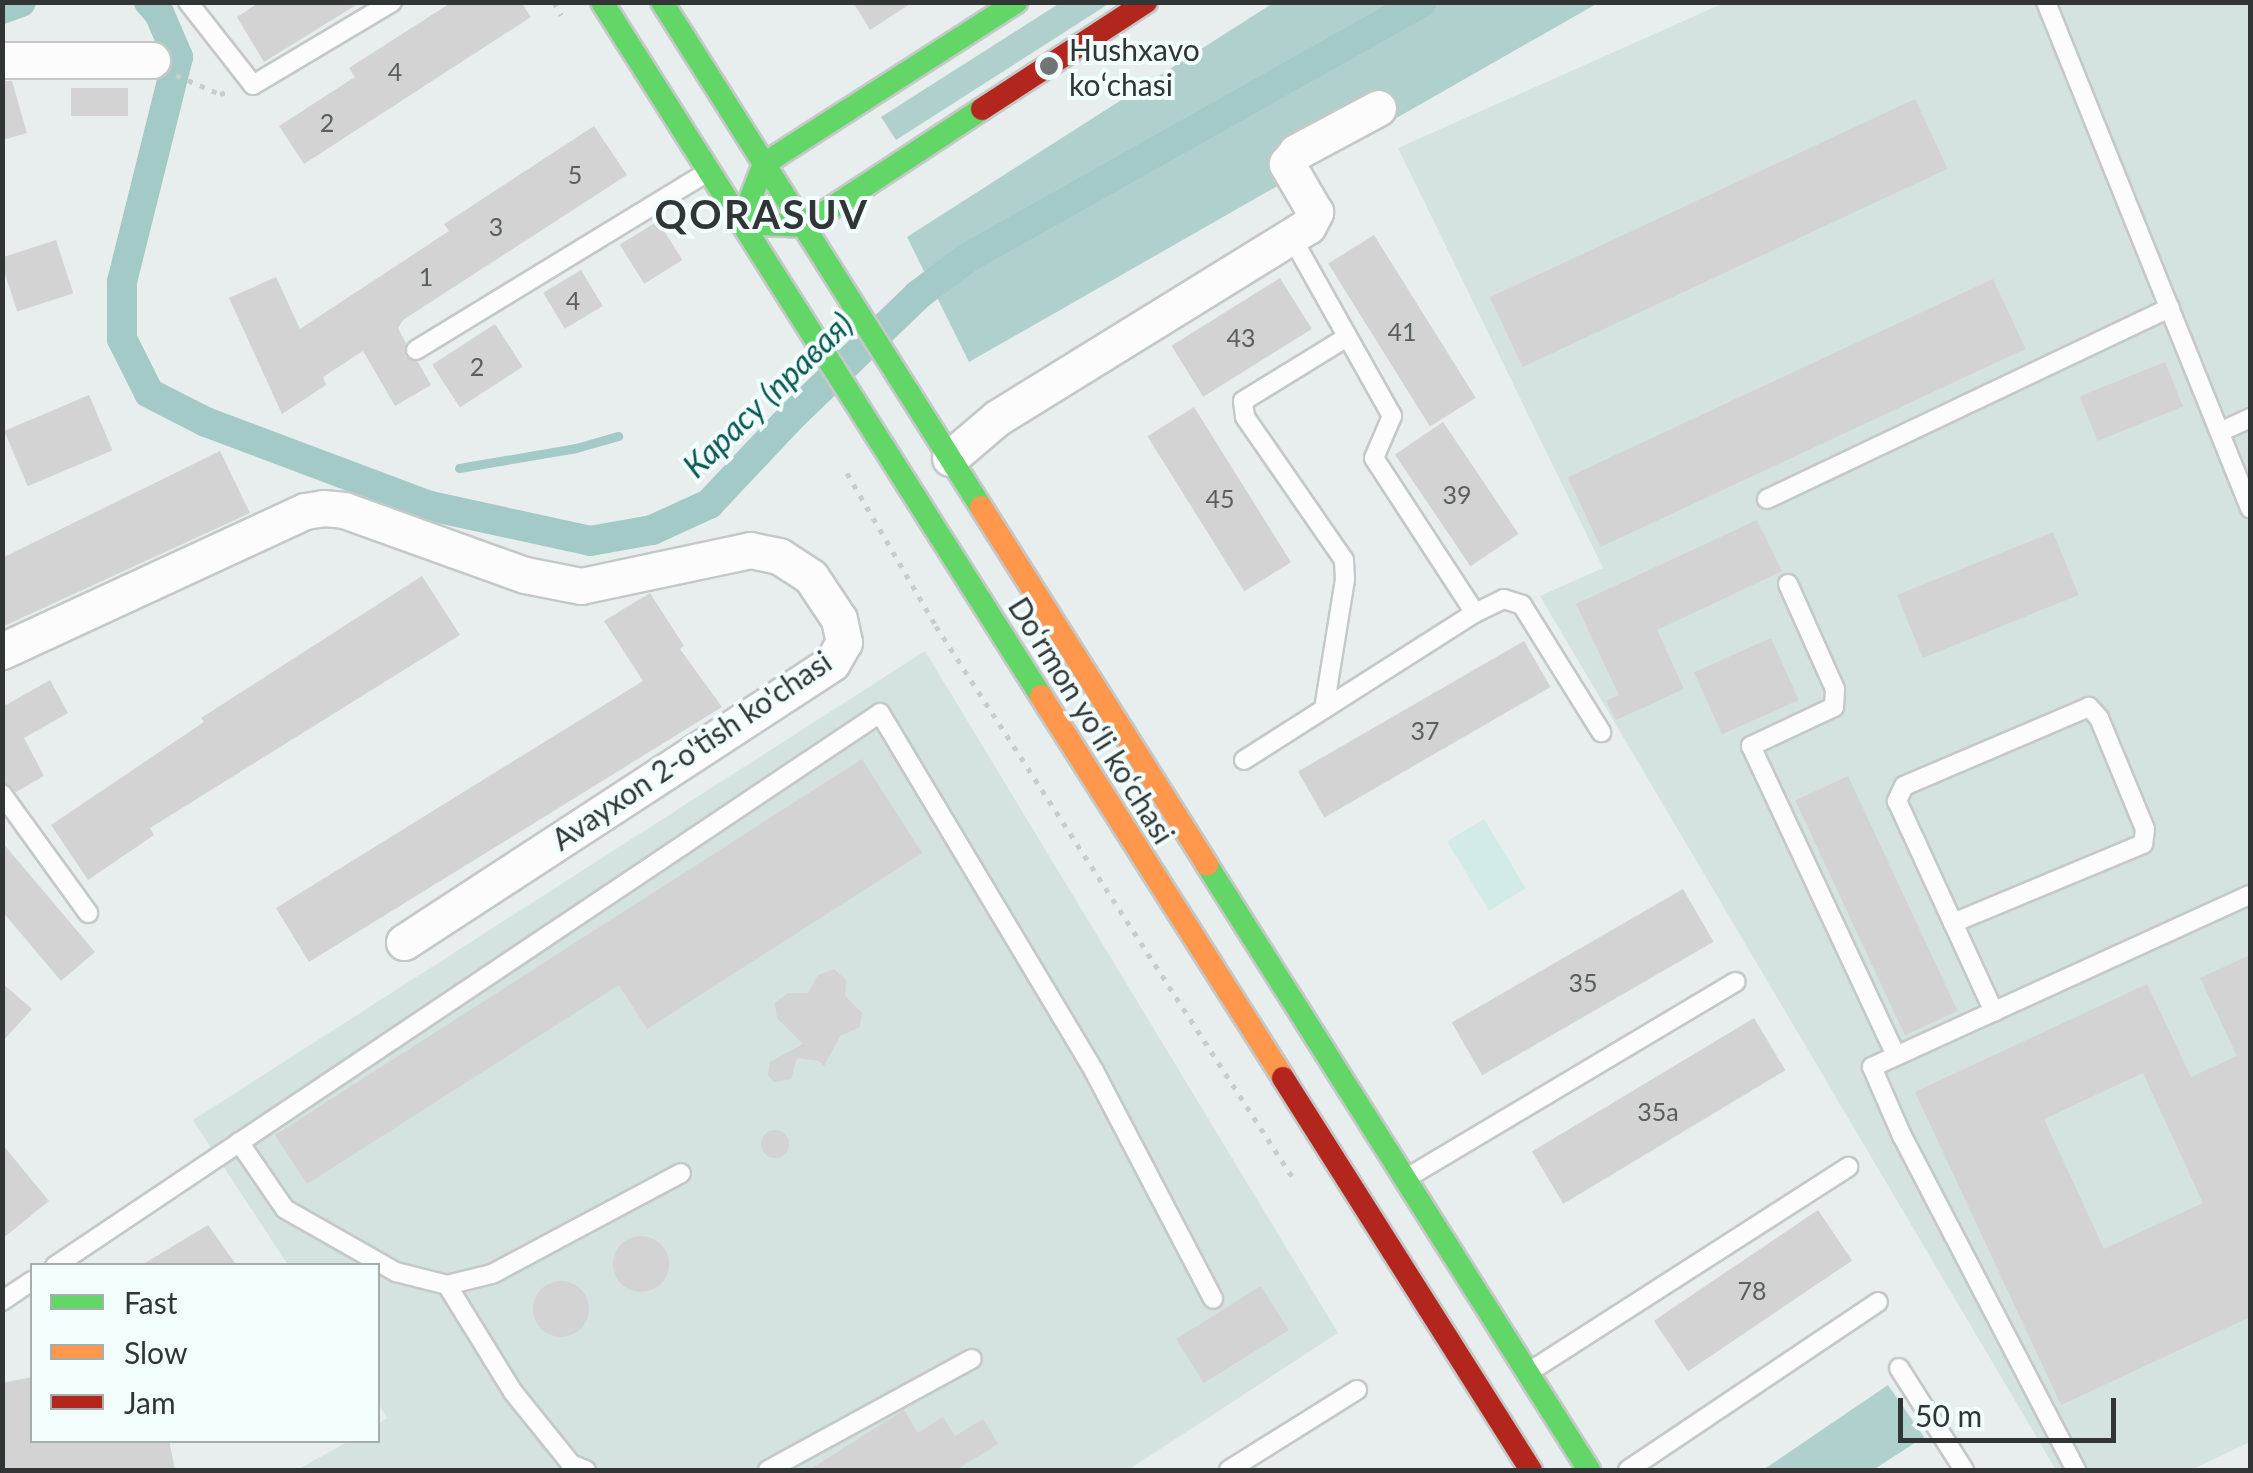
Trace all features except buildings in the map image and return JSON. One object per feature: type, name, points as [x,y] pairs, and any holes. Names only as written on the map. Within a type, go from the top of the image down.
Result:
[{"type":"main road","name":"Do‘rmon yo‘li ko‘chasi","points":[[602,2],[1530,1470]]},
{"type":"main road","name":"Do‘rmon yo‘li ko‘chasi","points":[[662,2],[1589,1470]]},
{"type":"main road","points":[[1016,2],[764,164],[741,223],[804,226],[1146,2]]},
{"type":"street","points":[[2,60],[160,66]]},
{"type":"street","points":[[950,458],[997,418],[1308,226],[1316,212],[1287,164],[1296,152],[1378,108]]},
{"type":"street","name":"Avayxon 2-o'tish ko'chasi","points":[[2,651],[306,511],[323,508],[344,510],[525,575],[581,586],[750,550],[778,556],[811,577],[839,619],[844,642],[832,662],[404,942]]},
{"type":"lane","points":[[188,2],[253,85],[392,2]]},
{"type":"lane","points":[[2046,2],[2250,508]]},
{"type":"lane","points":[[416,350],[708,171]]},
{"type":"lane","points":[[1292,236],[1392,416],[1374,458],[1475,613]]},
{"type":"lane","points":[[1767,499],[2170,308]]},
{"type":"lane","points":[[1324,709],[1345,580],[1344,560],[1245,418],[1243,402],[1348,336]]},
{"type":"lane","points":[[2220,432],[2250,418]]},
{"type":"lane","points":[[1788,584],[1836,688],[1834,708],[1751,746],[1896,1056]]},
{"type":"lane","points":[[1244,760],[1475,613],[1504,599],[1522,605],[1601,732]]},
{"type":"lane","points":[[1953,923],[2144,844],[2144,829],[2099,718],[2090,707],[1904,786],[1897,801],[1953,923],[1994,1012]]},
{"type":"lane","points":[[59,1263],[880,713],[1094,1071],[1213,1299]]},
{"type":"lane","points":[[2,794],[88,914]]},
{"type":"lane","points":[[2076,1470],[1902,1136],[1872,1066],[2250,895]]},
{"type":"lane","points":[[1405,1179],[1736,982]]},
{"type":"lane","points":[[239,1142],[286,1209],[396,1272],[447,1285],[492,1274],[682,1173]]},
{"type":"lane","points":[[1527,1373],[1848,1167]]},
{"type":"lane","points":[[2,1301],[30,1281]]},
{"type":"lane","points":[[447,1285],[513,1392],[571,1464],[586,1470]]},
{"type":"lane","points":[[1628,1470],[1878,1302]]},
{"type":"lane","points":[[768,1470],[972,1359]]},
{"type":"lane","points":[[1899,1368],[1964,1470]]},
{"type":"lane","points":[[1229,1470],[1357,1390]]},
{"type":"path","points":[[160,66],[220,94]]},
{"type":"path","points":[[841,462],[936,626],[1298,1186]]},
{"type":"shaded area","points":[[1060,3],[1110,3],[896,140],[881,117]]},
{"type":"shaded area","points":[[1273,3],[1598,3],[969,362],[907,237]]},
{"type":"shaded area","points":[[1724,3],[2250,3],[2250,1442],[2191,1470],[2056,1470],[1540,596],[1603,568],[1398,148]]},
{"type":"shaded area","points":[[925,651],[1338,1333],[1128,1470],[297,1470],[345,1443],[380,1443],[380,1423],[387,1418],[380,1406],[380,1263],[287,1263],[193,1120]]},
{"type":"shaded area","points":[[1484,819],[1526,888],[1489,911],[1447,841]]},
{"type":"shaded area","points":[[1888,1385],[1924,1437],[1873,1470],[1763,1470]]},
{"type":"waterway","name":"Карасу (правая)","points":[[2,9],[21,2]]},
{"type":"waterway","name":"Карасу (правая)","points":[[149,2],[159,13],[178,57],[122,282],[122,339],[149,393],[206,422],[430,506],[590,541],[652,530],[709,504],[792,416],[918,295],[967,258],[1422,2]]},
{"type":"waterway","points":[[459,468],[576,448],[618,436]]},
{"type":"traffic: fast","points":[[602,2],[1041,696]]},
{"type":"traffic: fast","points":[[662,2],[981,507]]},
{"type":"traffic: fast","points":[[982,109],[804,226],[741,223],[764,164],[1016,2]]},
{"type":"traffic: fast","points":[[1207,865],[1589,1470]]},
{"type":"traffic: slow","points":[[981,507],[1207,865]]},
{"type":"traffic: slow","points":[[1041,696],[1283,1078]]},
{"type":"traffic: jam","points":[[982,109],[1146,2]]},
{"type":"traffic: jam","points":[[1283,1078],[1531,1470]]},
{"type":"place","name":"Hushxavo koʻchasi","points":[[1049,66]]},
{"type":"district","name":"QORASUV","points":[[762,214]]}]
